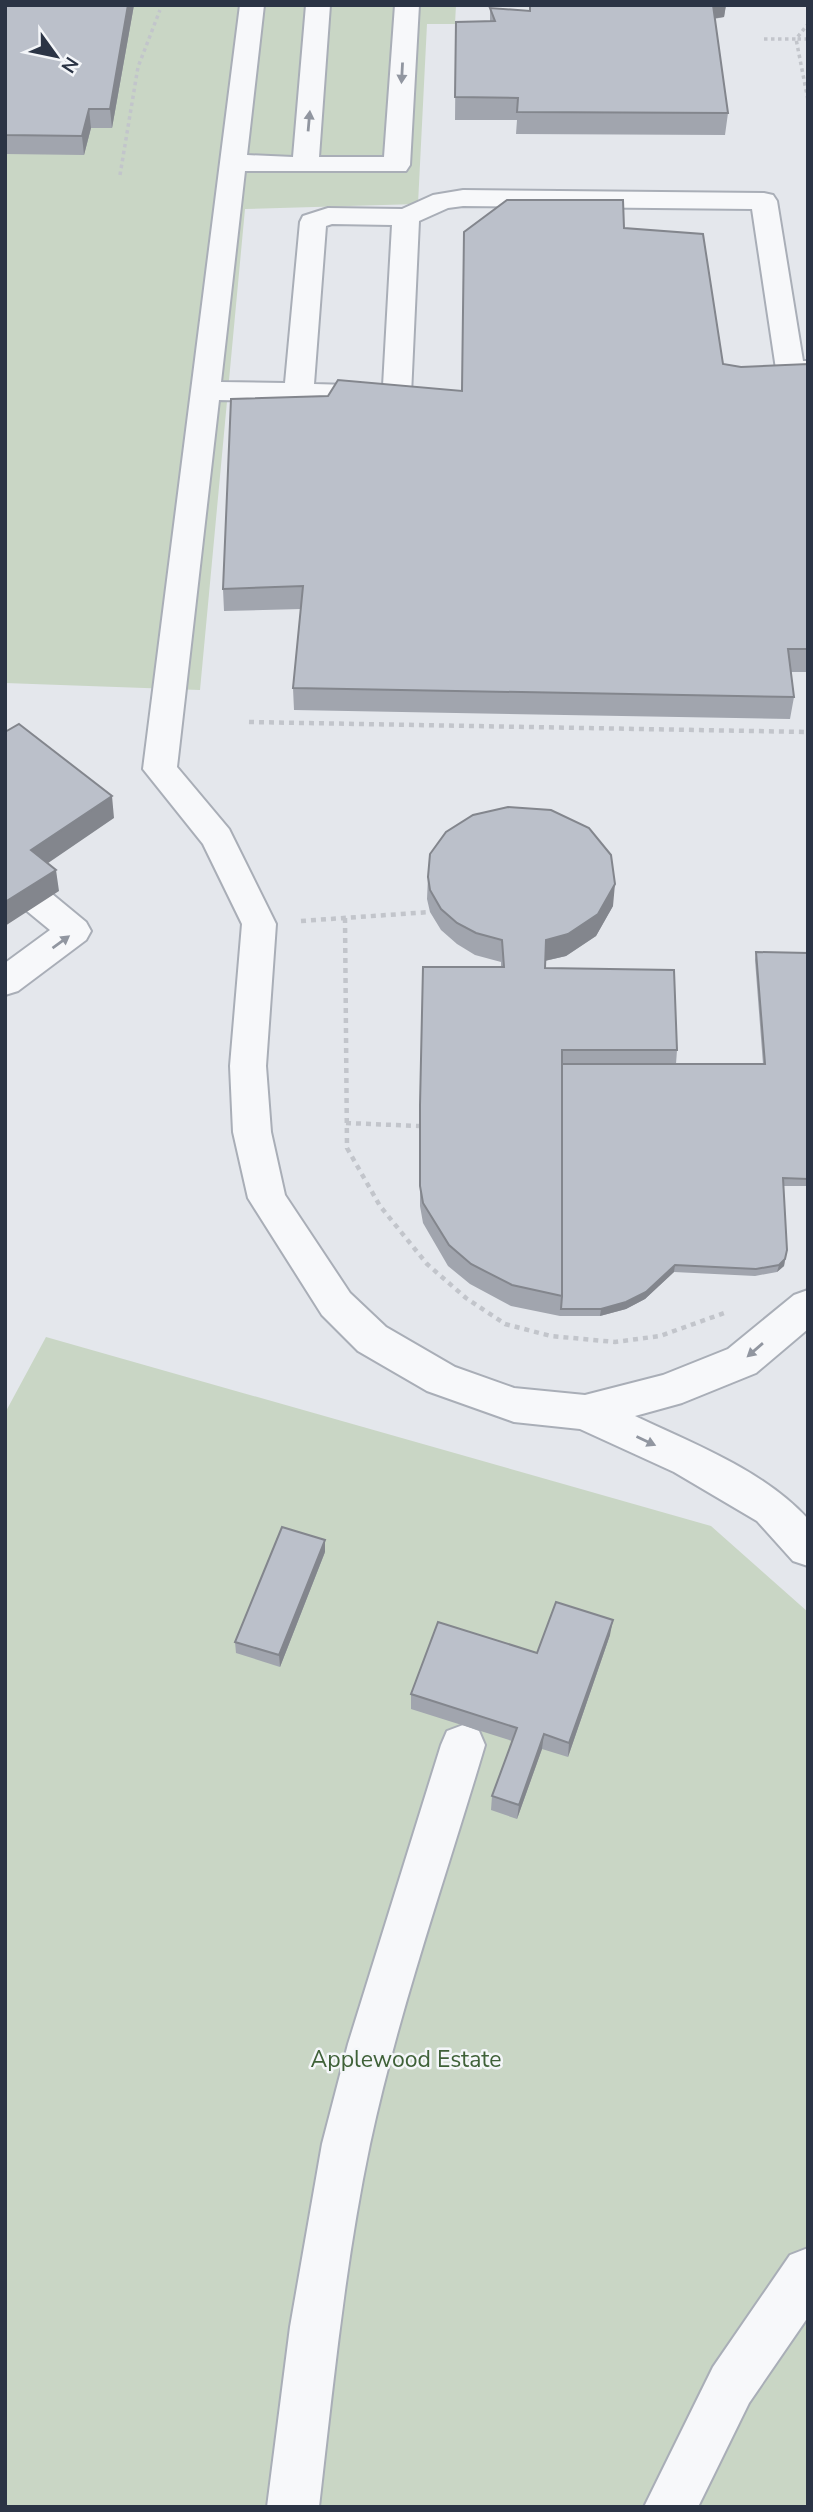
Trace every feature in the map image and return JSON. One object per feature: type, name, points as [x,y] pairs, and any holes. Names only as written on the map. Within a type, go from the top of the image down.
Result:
[{"type":"lane","points":[[252,5],[160,769],[217,838],[259,924],[248,1066],[252,1132],[267,1198],[336,1304],[372,1339],[441,1379],[514,1405],[584,1412],[688,1460],[772,1508],[808,1548]]},
{"type":"lane","points":[[305,164],[318,5]]},
{"type":"lane","points":[[235,163],[397,165],[407,5]]},
{"type":"lane","points":[[299,392],[313,222],[328,216],[406,217],[442,201],[463,198],[764,201],[790,369],[808,370]]},
{"type":"lane","points":[[207,391],[397,395],[406,217]]},
{"type":"lane","points":[[5,982],[75,932],[13,868]]},
{"type":"lane","points":[[584,1412],[668,1391],[742,1361],[808,1306]]},
{"type":"lane","points":[[293,2507],[315,2327],[346,2144],[372,2044],[463,1745]]},
{"type":"lane","points":[[670,2507],[732,2385],[808,2273]]},
{"type":"path","points":[[120,176],[138,67],[159,10]]},
{"type":"path","points":[[808,24],[796,39],[808,100]]},
{"type":"path","points":[[764,39],[808,39]]},
{"type":"path","points":[[248,722],[808,733]]},
{"type":"path","points":[[259,924],[430,912]]},
{"type":"path","points":[[345,918],[346,1148],[380,1206],[427,1264],[466,1298],[505,1324],[551,1336],[615,1342],[660,1336],[729,1311]]},
{"type":"path","points":[[346,1123],[419,1126]]},
{"type":"green space","points":[[5,5],[456,5],[455,24],[427,24],[418,204],[245,209],[200,690],[5,683]]},
{"type":"green space","name":"Applewood Estate","points":[[46,1337],[711,1526],[808,1612],[808,2507],[5,2507],[5,1413]]},
{"type":"building","points":[[5,5],[128,5],[110,109],[89,109],[82,136],[5,135]]},
{"type":"building","points":[[530,5],[713,5],[728,113],[517,112],[518,98],[455,97],[456,22],[495,21],[490,8],[530,11]]},
{"type":"building","points":[[507,200],[623,200],[624,228],[703,234],[723,364],[741,367],[808,364],[808,649],[788,649],[794,697],[293,688],[303,586],[223,589],[231,399],[328,396],[338,380],[462,391],[464,232]]},
{"type":"building","points":[[19,724],[112,796],[31,850],[56,870],[5,902],[5,732]]},
{"type":"building","points":[[508,807],[551,810],[589,828],[611,855],[615,884],[598,914],[568,934],[546,940],[545,968],[674,970],[677,1050],[562,1050],[562,1296],[512,1285],[471,1264],[449,1245],[423,1203],[420,1186],[423,967],[504,967],[502,940],[476,933],[457,923],[441,909],[430,890],[430,854],[446,832],[473,815]]},
{"type":"building","points":[[756,952],[808,953],[808,1179],[783,1178],[787,1250],[785,1259],[779,1265],[756,1269],[675,1265],[646,1292],[626,1302],[601,1309],[561,1309],[562,1064],[765,1064]]},
{"type":"building","points":[[282,1527],[325,1540],[279,1655],[235,1642]]},
{"type":"building","points":[[556,1602],[613,1620],[569,1743],[544,1734],[519,1805],[492,1796],[517,1728],[411,1694],[438,1622],[537,1653]]}]
